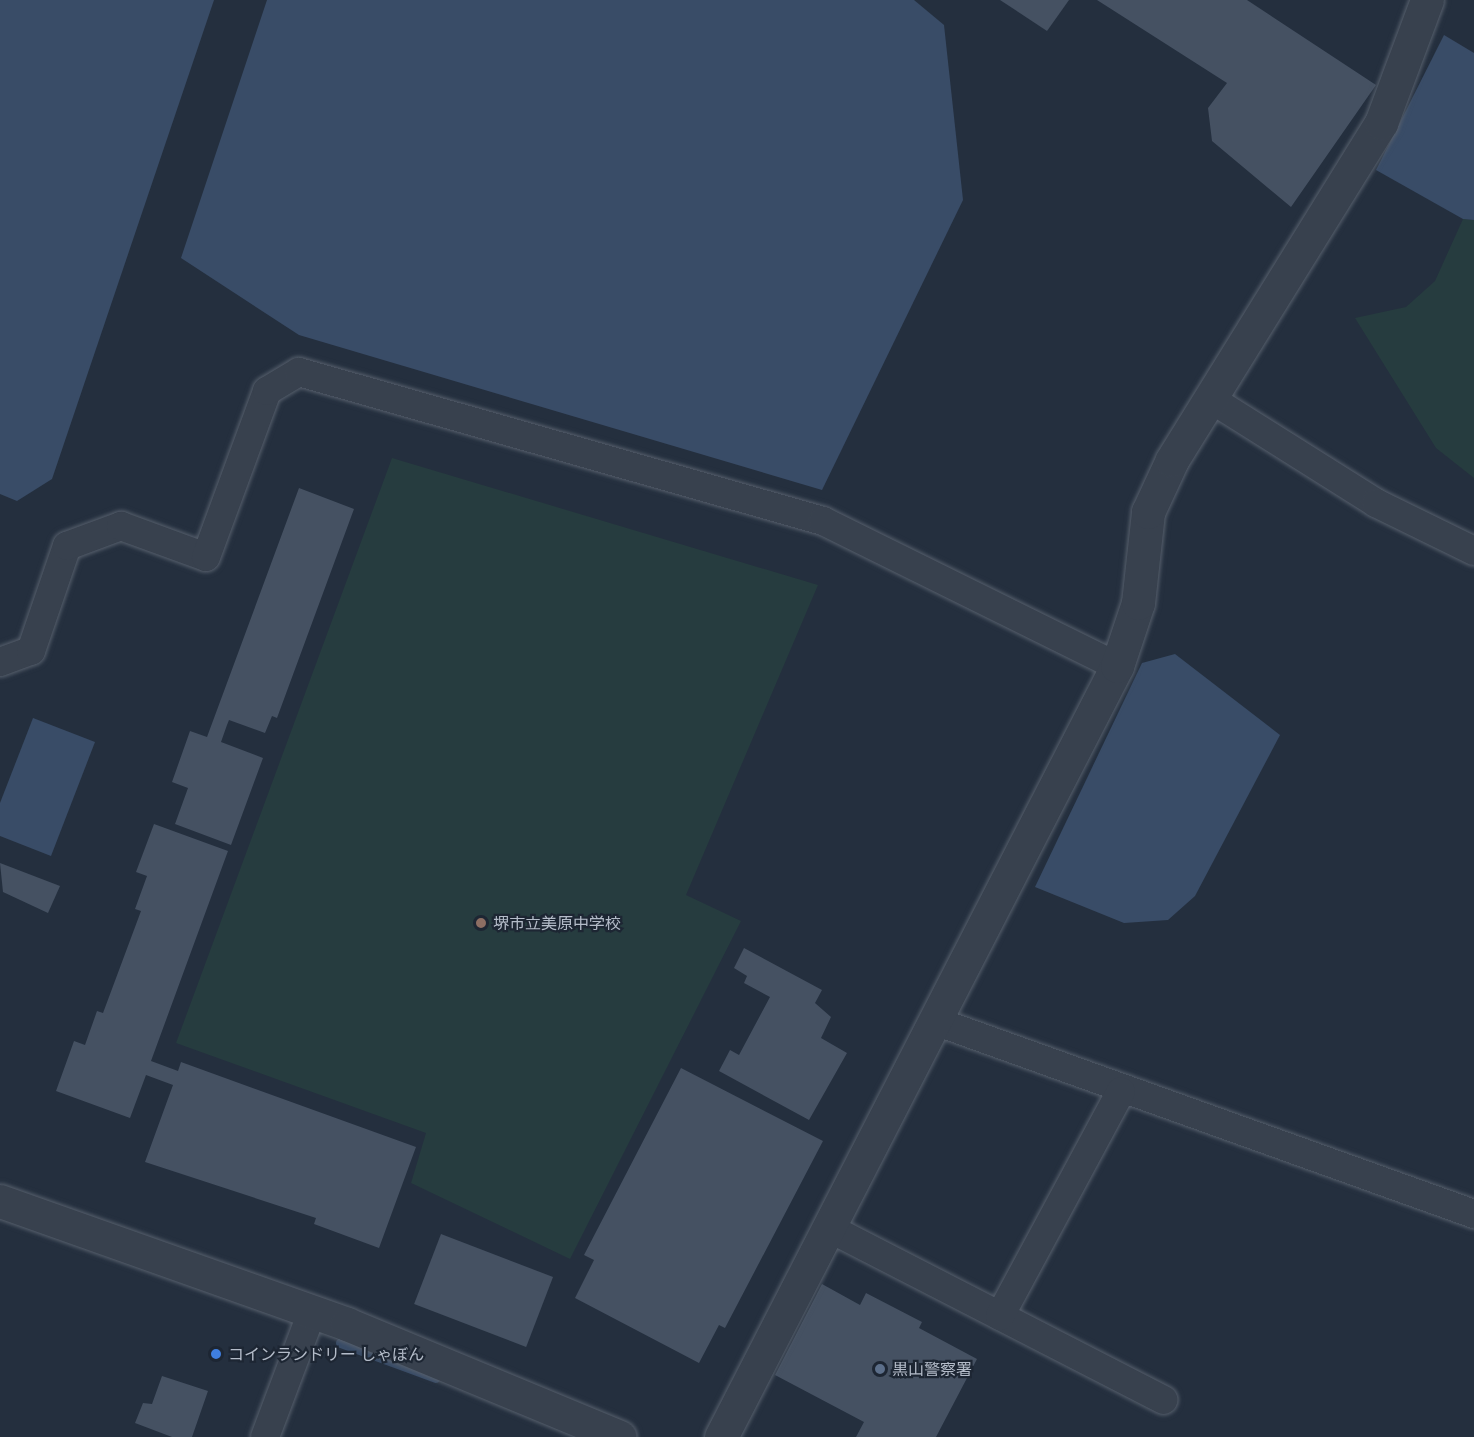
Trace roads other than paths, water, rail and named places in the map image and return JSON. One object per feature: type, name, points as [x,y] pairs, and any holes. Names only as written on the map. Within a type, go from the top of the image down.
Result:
[{"type":"street","points":[[721,1437],[1117,666],[1138,603],[1148,512],[1172,460],[1382,123],[1427,0]]},
{"type":"street","points":[[0,662],[31,651],[67,546],[122,526],[206,557],[267,391],[299,372],[823,521],[1117,666]]},
{"type":"street","points":[[1211,399],[1376,503],[1474,551]]},
{"type":"street","points":[[935,1021],[1121,1091],[1474,1214]]},
{"type":"street","points":[[1000,1316],[1121,1091]]},
{"type":"street","points":[[0,1201],[312,1312],[620,1437]]},
{"type":"street","points":[[829,1228],[1163,1400]]},
{"type":"street","points":[[265,1437],[312,1312]]},
{"type":"water","points":[[0,0],[214,0],[52,479],[17,501],[0,494]]},
{"type":"water","points":[[267,0],[914,0],[944,25],[963,200],[822,490],[299,335],[181,258]]},
{"type":"water","points":[[1444,35],[1474,53],[1474,220],[1463,219],[1376,170]]},
{"type":"water","points":[[1175,654],[1280,735],[1195,896],[1168,920],[1124,923],[1035,887],[1142,663]]},
{"type":"water","points":[[33,718],[95,742],[51,856],[0,836],[0,803]]},
{"type":"waterway","points":[[341,1343],[436,1378]]},
{"type":"place","name":"堺市立美原中学校","points":[[481,923]]},
{"type":"place","name":"コインランドリー しゃぼん","points":[[216,1354]]},
{"type":"place","name":"黒山警察署","points":[[880,1369]]}]
